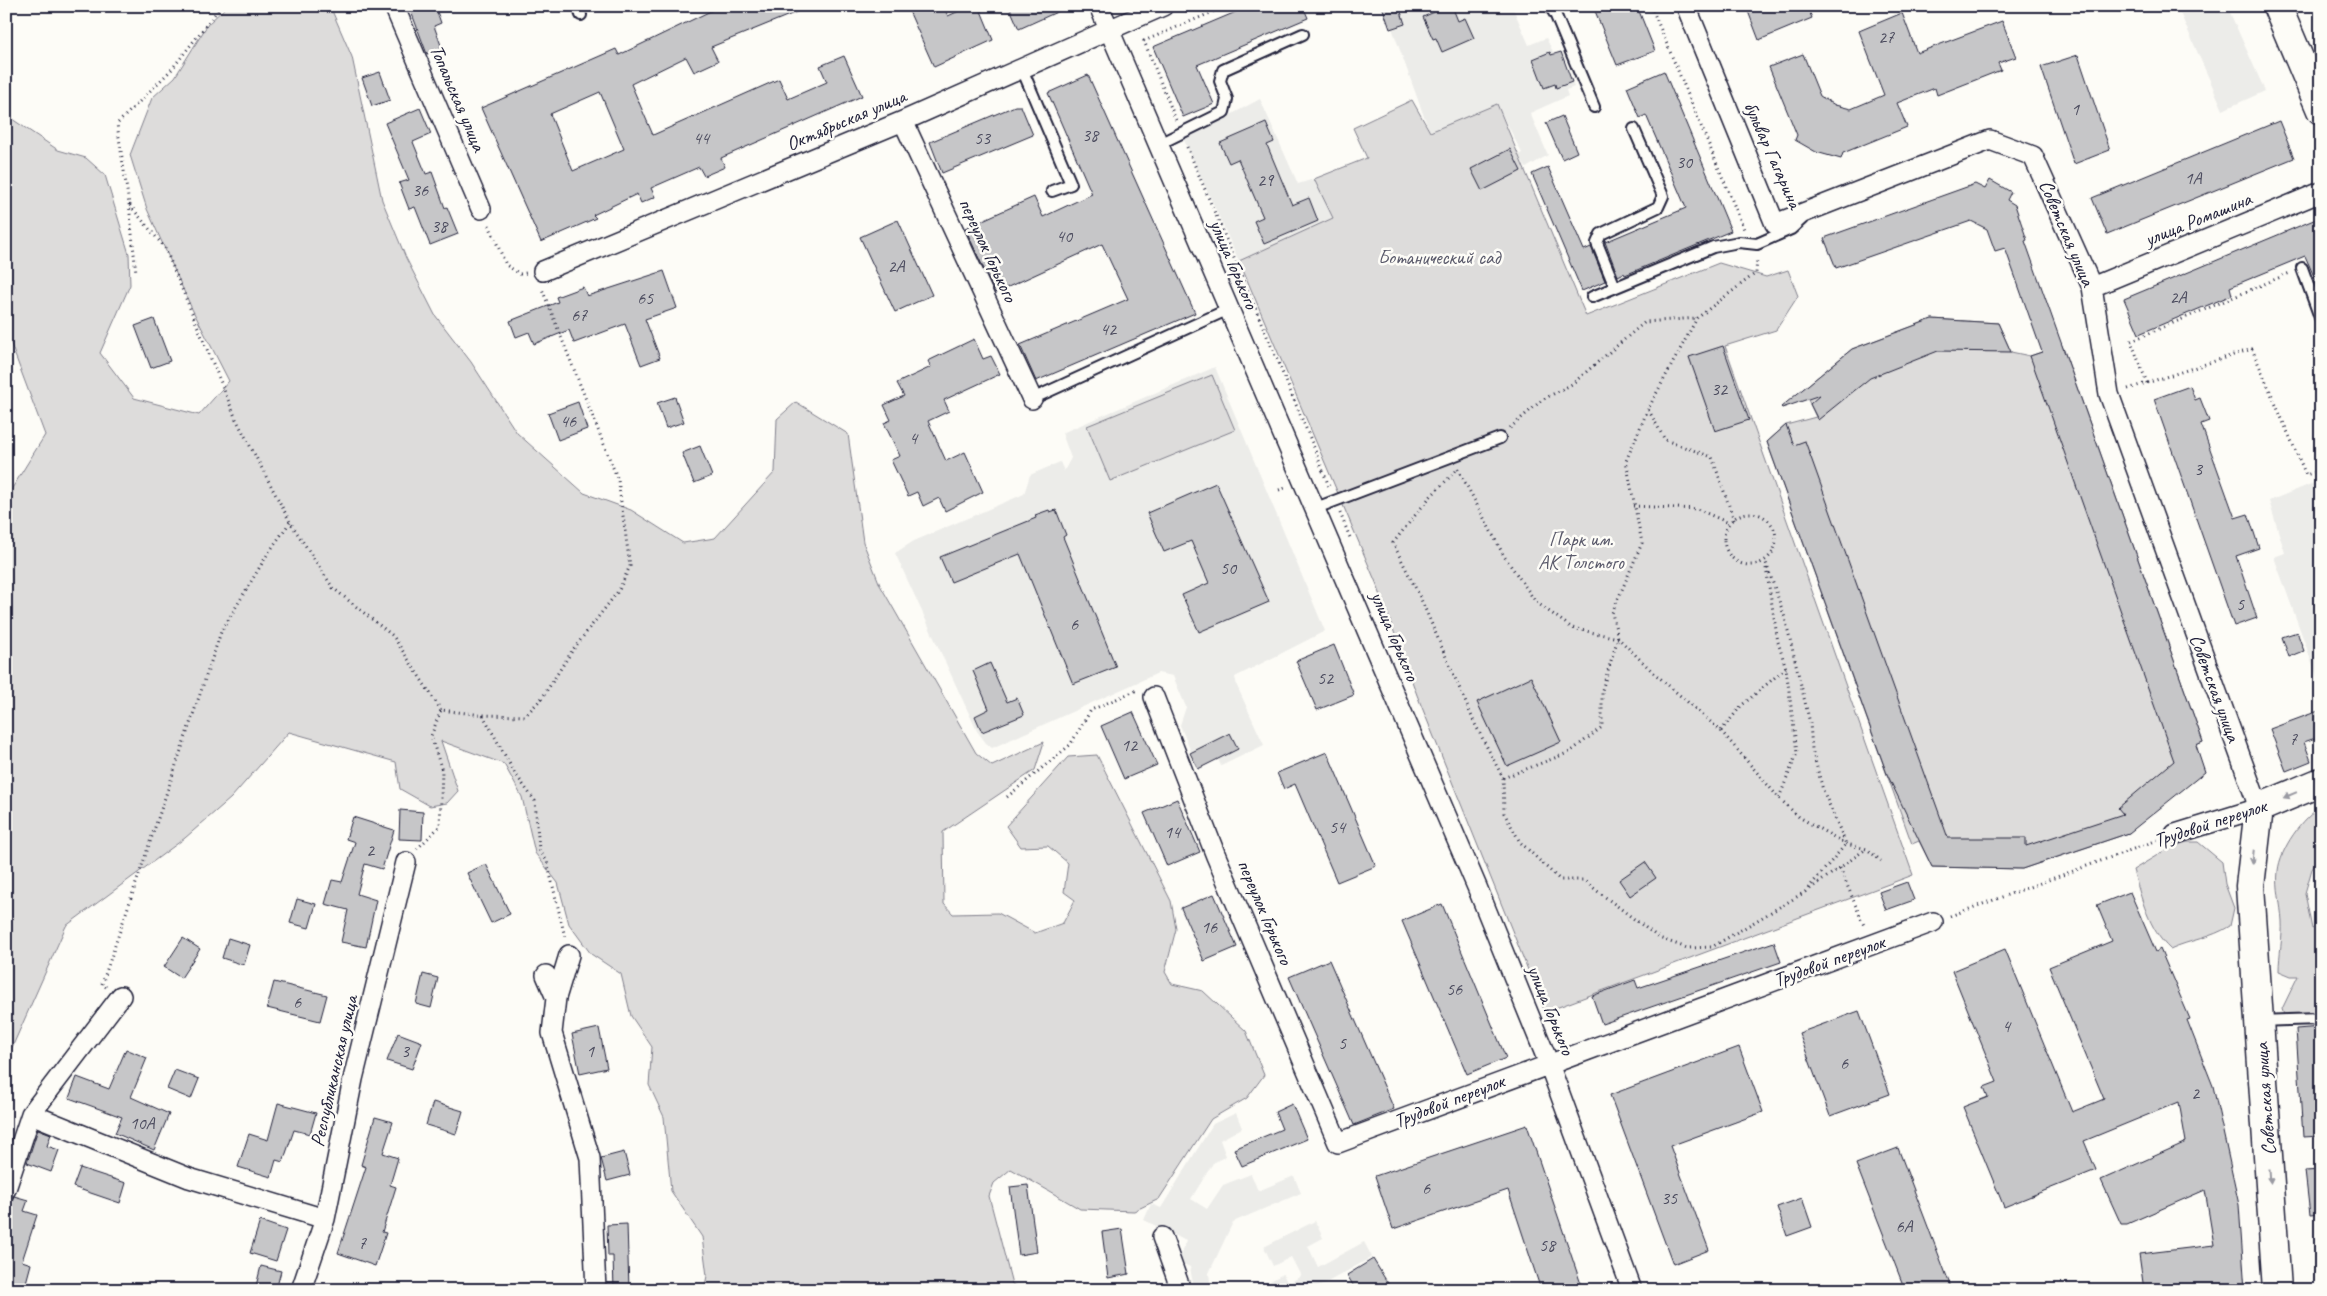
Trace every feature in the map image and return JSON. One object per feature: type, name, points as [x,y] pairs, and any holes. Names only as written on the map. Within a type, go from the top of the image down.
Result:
[{"type":"main road","points":[[2277,6],[2321,110]]},
{"type":"main road","name":"Трудовой переулок","points":[[2259,808],[2321,782]]},
{"type":"main road","name":"Советская улица","points":[[2259,808],[2250,886],[2277,1290]]},
{"type":"street","name":"Топальская улица","points":[[394,6],[481,208]]},
{"type":"street","name":"улица Горького","points":[[1099,6],[1477,887],[1549,1064],[1632,1290]]},
{"type":"street","name":"Октябрьская улица","points":[[539,271],[903,121],[1163,6]]},
{"type":"street","name":"бульвар Гагарина","points":[[1686,6],[1775,224],[1990,140]]},
{"type":"street","name":"переулок Горького","points":[[903,121],[1032,399]]},
{"type":"street","name":"Советская улица","points":[[1990,140],[2033,156],[2092,287],[2109,394],[2259,808]]},
{"type":"street","name":"улица Ромашина","points":[[2092,287],[2321,192]]},
{"type":"street","name":"переулок Горького","points":[[1154,698],[1216,856],[1338,1143]]},
{"type":"street","name":"Трудовой переулок","points":[[2175,834],[2259,808]]},
{"type":"street","name":"Республиканская улица","points":[[301,1290],[325,1219],[353,1079],[406,862]]},
{"type":"street","name":"Трудовой переулок","points":[[1338,1143],[1933,922]]},
{"type":"street","points":[[569,955],[556,998],[552,1033],[590,1158],[596,1290]]},
{"type":"street","points":[[546,975],[556,998]]},
{"type":"street","points":[[6,1188],[31,1114],[121,996]]},
{"type":"street","points":[[31,1114],[189,1178],[325,1219]]},
{"type":"street","points":[[1162,1237],[1181,1290]]},
{"type":"lane","points":[[1550,6],[1556,16],[1594,108]]},
{"type":"lane","points":[[1158,144],[1224,112],[1226,98],[1220,81],[1223,70],[1303,34]]},
{"type":"lane","points":[[1022,69],[1071,184],[1052,191]]},
{"type":"lane","points":[[1615,287],[1597,243],[1602,234],[1658,207],[1663,196],[1634,129]]},
{"type":"lane","points":[[1592,297],[1713,247],[1739,242],[1757,244],[1791,229],[1816,208]]},
{"type":"lane","points":[[2302,268],[2321,320]]},
{"type":"lane","points":[[1032,399],[1229,309]]},
{"type":"lane","points":[[1316,508],[1500,438]]},
{"type":"lane","points":[[2259,1021],[2321,1019]]},
{"type":"path","points":[[136,274],[129,204],[117,124],[172,69],[221,6]]},
{"type":"path","points":[[1227,6],[1144,41],[1181,134],[1323,471],[1279,490]]},
{"type":"path","points":[[1504,778],[1570,752],[1602,727],[1602,690],[1618,638],[1612,613],[1642,543],[1633,506],[1626,461],[1648,409],[1697,318],[1756,273],[1758,239],[1745,232],[1650,6]]},
{"type":"path","points":[[129,204],[165,248],[236,419],[290,522],[334,588],[393,636],[441,710]]},
{"type":"path","points":[[441,710],[483,715],[525,716],[542,698],[572,650],[620,590],[630,566],[618,480],[539,271],[520,274],[506,265],[481,208]]},
{"type":"path","points":[[2147,383],[2131,341],[2302,268]]},
{"type":"path","points":[[1500,438],[1542,400],[1572,384],[1645,322],[1697,318]]},
{"type":"path","points":[[2109,394],[2252,349],[2306,476],[2321,470]]},
{"type":"path","points":[[1648,409],[1665,440],[1712,457],[1734,520]]},
{"type":"path","points":[[1465,464],[1429,498],[1393,543],[1420,597],[1475,724],[1504,778],[1504,812],[1520,842],[1560,880],[1583,880],[1659,938],[1687,948],[1712,948],[1805,892],[1867,849]]},
{"type":"path","points":[[1458,469],[1504,556],[1536,602],[1572,628],[1618,638],[1653,672],[1721,731],[1779,798],[1799,816],[1846,844],[1867,849],[1881,861]]},
{"type":"path","points":[[1633,506],[1697,510],[1729,523]]},
{"type":"path","points":[[1747,512],[1758,514],[1770,523],[1776,537],[1774,550],[1765,560],[1750,565],[1733,559],[1725,547],[1724,538],[1729,523],[1747,512]]},
{"type":"path","points":[[102,984],[221,632],[290,522]]},
{"type":"path","points":[[1765,560],[1778,642],[1786,668],[1797,753],[1779,798]]},
{"type":"path","points":[[1765,560],[1785,618],[1810,722],[1812,750],[1823,790],[1846,844]]},
{"type":"path","points":[[1721,731],[1741,706],[1786,668]]},
{"type":"path","points":[[1007,797],[1070,746],[1091,710],[1135,689],[1154,698]]},
{"type":"path","points":[[406,862],[440,826],[442,771],[430,736],[441,710]]},
{"type":"path","points":[[483,715],[514,772],[534,801],[539,850],[547,861],[569,955]]},
{"type":"path","name":"Трудовой переулок","points":[[1933,922],[2175,834]]},
{"type":"path","points":[[1805,892],[1846,844]]},
{"type":"path","points":[[1840,868],[1872,944]]},
{"type":"shaded area","points":[[1399,6],[1512,6],[1529,45],[1546,38],[1554,54],[1561,52],[1574,87],[1566,90],[1568,96],[1530,113],[1548,155],[1526,168],[1518,155],[1522,153],[1497,105],[1430,133],[1392,28]]},
{"type":"shaded area","points":[[2177,6],[2227,6],[2265,91],[2223,110]]},
{"type":"shaded area","points":[[1260,99],[1298,184],[1314,179],[1333,218],[1239,261],[1184,140]]},
{"type":"shaded area","points":[[1215,367],[1325,631],[1235,677],[1237,686],[1264,745],[1221,766],[1218,759],[1198,769],[1180,725],[1186,707],[1173,676],[1158,673],[992,748],[977,731],[895,553],[914,541],[1024,494],[1030,475],[1060,462],[1064,471],[1071,458],[1062,433]]},
{"type":"shaded area","points":[[2321,480],[2321,688],[2274,557],[2285,553],[2269,501]]},
{"type":"shaded area","points":[[1236,1113],[1242,1128],[1220,1140],[1226,1156],[1213,1163],[1191,1199],[1207,1209],[1223,1185],[1251,1174],[1258,1191],[1294,1176],[1301,1193],[1233,1222],[1209,1273],[1211,1290],[1194,1290],[1190,1267],[1179,1262],[1186,1241],[1144,1220],[1151,1204],[1161,1208],[1213,1124]]},
{"type":"shaded area","points":[[1315,1221],[1323,1238],[1308,1246],[1318,1267],[1364,1242],[1372,1257],[1317,1288],[1317,1290],[1254,1290],[1283,1274],[1288,1284],[1301,1276],[1291,1257],[1273,1266],[1264,1247]]},
{"type":"green space","points":[[227,6],[330,6],[352,57],[382,200],[406,258],[435,315],[471,362],[517,433],[584,493],[631,510],[683,543],[715,538],[775,472],[777,419],[796,402],[848,434],[863,542],[880,585],[976,753],[992,766],[1044,742],[1035,770],[943,832],[944,904],[953,914],[998,913],[1035,933],[1063,923],[1075,900],[1064,892],[1068,863],[1048,846],[1021,847],[1006,826],[1068,757],[1097,755],[1171,901],[1176,929],[1165,972],[1172,984],[1203,991],[1246,1031],[1264,1075],[1247,1098],[1211,1119],[1159,1199],[1134,1211],[1080,1209],[1011,1169],[994,1183],[989,1196],[1012,1284],[1023,1290],[704,1290],[707,1276],[702,1237],[671,1191],[664,1117],[649,1085],[652,1047],[631,1016],[621,974],[591,954],[569,924],[558,883],[535,853],[522,797],[504,764],[441,741],[458,791],[447,803],[430,806],[400,789],[396,762],[289,732],[231,798],[185,838],[66,926],[6,1061],[6,498],[45,435],[6,331],[6,112],[12,119],[58,150],[86,158],[105,175],[129,254],[130,285],[100,353],[134,398],[199,415],[229,381],[192,309],[147,209],[130,155],[152,98],[175,77],[208,24]]},
{"type":"green space","name":"Парк им. АК Толстого","points":[[1412,100],[1430,132],[1497,104],[1586,316],[1719,263],[1766,277],[1788,270],[1798,296],[1776,330],[1725,346],[1913,875],[1545,1012],[1417,695],[1377,585],[1239,261],[1333,218],[1314,179],[1367,158],[1353,128]]},
{"type":"green space","points":[[1932,319],[1998,323],[2011,352],[2030,356],[2062,345],[2203,742],[2196,745],[2129,833],[2022,869],[1932,867],[1919,841],[1912,844],[1767,442],[1786,425],[1816,417],[1803,389],[1852,349]]},
{"type":"green space","points":[[1212,375],[1235,430],[1110,481],[1087,426]]},
{"type":"green space","points":[[2321,807],[2321,856],[2312,869],[2305,893],[2312,929],[2321,923],[2321,1010],[2313,1020],[2285,1018],[2282,1009],[2298,976],[2291,976],[2279,971],[2282,927],[2278,871],[2283,853],[2293,835]]},
{"type":"green space","points":[[2187,842],[2198,842],[2222,862],[2225,884],[2234,908],[2230,926],[2170,949],[2151,923],[2133,870],[2169,848]]},
{"type":"building","points":[[409,6],[435,6],[441,23],[434,26],[442,48],[427,54]]},
{"type":"building","points":[[721,6],[809,7],[711,47],[718,61],[694,72],[686,57],[631,84],[653,135],[779,79],[788,99],[827,82],[820,66],[844,56],[862,96],[721,158],[725,167],[704,176],[699,167],[651,188],[655,197],[641,203],[637,194],[593,215],[596,218],[541,242],[481,108],[616,49],[619,55]],"holes":[[[600,92],[624,149],[573,171],[550,114]]]},
{"type":"building","points":[[920,6],[943,6],[948,16],[970,6],[979,6],[993,40],[934,67],[909,11]]},
{"type":"building","points":[[1009,6],[1070,6],[1019,29]]},
{"type":"building","points":[[1250,6],[1303,6],[1308,18],[1197,65],[1214,104],[1183,117],[1153,47]]},
{"type":"building","points":[[1382,6],[1399,6],[1405,24],[1390,29]]},
{"type":"building","points":[[1452,6],[1458,21],[1465,18],[1474,38],[1442,52],[1436,38],[1433,39],[1423,17]]},
{"type":"building","points":[[1593,6],[1637,6],[1655,51],[1617,65]]},
{"type":"building","points":[[1746,6],[1807,6],[1812,18],[1759,40]]},
{"type":"building","points":[[1902,13],[1917,53],[2002,21],[2016,57],[1998,63],[2001,70],[1937,95],[1935,88],[1897,103],[1907,127],[1843,153],[1841,159],[1816,152],[1795,140],[1797,135],[1769,67],[1803,54],[1820,96],[1835,105],[1851,109],[1884,95],[1859,31]]},
{"type":"building","points":[[1550,52],[1551,55],[1561,52],[1572,82],[1556,88],[1555,84],[1544,88],[1533,59]]},
{"type":"building","points":[[2078,55],[2110,150],[2074,164],[2041,67]]},
{"type":"building","points":[[1664,71],[1731,231],[1625,275],[1624,273],[1618,276],[1605,242],[1686,208],[1646,115],[1640,118],[1627,87]]},
{"type":"building","points":[[380,72],[390,100],[372,106],[362,78]]},
{"type":"building","points":[[1088,75],[1195,313],[1036,381],[1020,345],[1128,299],[1102,244],[995,293],[965,228],[1034,197],[1043,217],[1092,194],[1048,93]]},
{"type":"building","points":[[1015,106],[1021,106],[1033,135],[942,173],[930,142]]},
{"type":"building","points":[[420,108],[431,134],[413,142],[426,174],[432,172],[445,208],[447,207],[458,234],[430,245],[415,207],[409,209],[399,183],[409,180],[385,123]]},
{"type":"building","points":[[1562,116],[1577,152],[1562,159],[1546,123]]},
{"type":"building","points":[[2279,121],[2294,158],[2107,234],[2092,198]]},
{"type":"building","points":[[1266,123],[1274,142],[1267,145],[1292,205],[1309,198],[1318,221],[1264,244],[1254,221],[1263,217],[1238,159],[1229,163],[1220,143]]},
{"type":"building","points":[[1510,149],[1521,171],[1482,191],[1471,169]]},
{"type":"building","points":[[1548,167],[1584,250],[1591,247],[1605,281],[1582,291],[1532,174]]},
{"type":"building","points":[[1990,180],[2011,192],[2007,200],[2015,205],[2027,240],[2025,241],[2203,742],[2196,745],[2205,772],[2129,833],[2022,869],[1932,867],[1887,774],[1767,442],[1786,425],[1794,445],[1805,441],[1948,838],[2026,838],[2026,846],[2123,814],[2118,808],[2174,761],[2030,356],[2042,352],[2005,248],[1995,251],[1987,229],[1971,221],[1836,268],[1824,238],[1975,184],[1985,189]]},
{"type":"building","points":[[2321,217],[2321,292],[2305,256],[2230,287],[2232,295],[2139,334],[2124,299]]},
{"type":"building","points":[[898,220],[932,295],[895,312],[860,237]]},
{"type":"building","points":[[664,271],[677,308],[645,319],[660,358],[641,365],[625,324],[574,343],[569,330],[534,344],[529,332],[516,337],[510,321],[558,302],[556,297],[583,287],[587,296]]},
{"type":"building","points":[[154,319],[170,361],[151,368],[135,326]]},
{"type":"building","points":[[1932,319],[1998,323],[2011,352],[1938,351],[1870,378],[1818,420],[1810,404],[1820,395],[1781,407],[1852,349]]},
{"type":"building","points":[[974,339],[983,359],[991,356],[1000,374],[944,400],[949,411],[928,421],[946,461],[965,452],[983,492],[945,511],[939,498],[923,506],[917,492],[908,496],[891,460],[900,456],[884,423],[891,420],[884,405],[904,396],[897,383],[931,367],[928,361]]},
{"type":"building","points":[[1723,346],[1749,420],[1715,431],[1689,357]]},
{"type":"building","points":[[2190,386],[2195,400],[2200,398],[2209,421],[2201,424],[2235,518],[2248,514],[2259,548],[2236,556],[2257,618],[2234,626],[2154,399]]},
{"type":"building","points":[[675,397],[684,422],[666,428],[657,403]]},
{"type":"building","points":[[578,402],[587,429],[558,440],[548,413]]},
{"type":"building","points":[[700,446],[712,476],[694,483],[682,453]]},
{"type":"building","points":[[1216,483],[1269,602],[1199,632],[1182,595],[1209,583],[1191,541],[1164,552],[1147,513]]},
{"type":"building","points":[[1049,510],[1050,512],[1056,510],[1066,535],[1063,537],[1116,667],[1073,684],[1020,554],[951,582],[940,557],[1036,518],[1035,515]]},
{"type":"building","points":[[2297,632],[2304,651],[2289,657],[2282,637]]},
{"type":"building","points":[[1334,645],[1354,695],[1317,710],[1296,661]]},
{"type":"building","points":[[990,663],[1007,702],[1017,698],[1024,715],[982,732],[975,716],[989,709],[973,671]]},
{"type":"building","points":[[1531,677],[1561,742],[1507,766],[1477,702]]},
{"type":"building","points":[[2321,710],[2321,736],[2304,742],[2311,761],[2286,771],[2270,729]]},
{"type":"building","points":[[1133,712],[1157,765],[1124,779],[1101,726]]},
{"type":"building","points":[[1230,733],[1238,749],[1198,769],[1190,753]]},
{"type":"building","points":[[1327,752],[1376,866],[1337,882],[1295,784],[1284,789],[1277,773]]},
{"type":"building","points":[[1177,799],[1200,852],[1167,866],[1144,813]]},
{"type":"building","points":[[400,810],[423,812],[422,840],[399,839]]},
{"type":"building","points":[[353,817],[394,830],[382,869],[365,864],[357,894],[376,900],[366,947],[341,942],[348,910],[325,904],[332,880],[342,882],[355,842],[346,839]]},
{"type":"building","points":[[1645,862],[1656,878],[1630,896],[1619,880]]},
{"type":"building","points":[[486,864],[510,914],[491,923],[467,873]]},
{"type":"building","points":[[1907,882],[1914,900],[1886,910],[1879,892]]},
{"type":"building","points":[[2130,892],[2156,952],[2160,949],[2190,1019],[2187,1020],[2213,1086],[2239,1205],[2245,1290],[2144,1290],[2139,1254],[2214,1245],[2205,1190],[2127,1224],[2121,1224],[2101,1180],[2186,1142],[2179,1102],[2084,1141],[2096,1170],[2004,1207],[1963,1107],[1988,1097],[1984,1087],[1997,1082],[1952,971],[2005,949],[2072,1112],[2104,1099],[2049,967],[2112,941],[2097,905]]},
{"type":"building","points":[[1214,894],[1237,947],[1204,961],[1181,908]]},
{"type":"building","points":[[297,899],[316,904],[309,928],[290,923]]},
{"type":"building","points":[[1442,904],[1506,1058],[1467,1074],[1402,921]]},
{"type":"building","points":[[183,938],[200,949],[181,978],[164,967]]},
{"type":"building","points":[[228,938],[250,945],[244,965],[222,958]]},
{"type":"building","points":[[1774,942],[1781,962],[1602,1024],[1592,996],[1635,980],[1638,988]]},
{"type":"building","points":[[1329,960],[1394,1109],[1354,1125],[1289,977]]},
{"type":"building","points":[[423,974],[438,978],[431,1008],[416,1004]]},
{"type":"building","points":[[274,982],[327,995],[320,1021],[267,1008]]},
{"type":"building","points":[[1859,1011],[1890,1094],[1830,1116],[1799,1033]]},
{"type":"building","points":[[2321,1027],[2321,1136],[2303,1137],[2296,1029]]},
{"type":"building","points":[[599,1028],[607,1068],[580,1074],[572,1034]]},
{"type":"building","points":[[398,1033],[422,1042],[412,1069],[387,1061]]},
{"type":"building","points":[[1739,1047],[1763,1112],[1670,1146],[1709,1250],[1673,1264],[1610,1095]]},
{"type":"building","points":[[126,1049],[147,1058],[131,1097],[169,1114],[154,1150],[115,1133],[122,1117],[69,1098],[77,1077],[109,1089]]},
{"type":"building","points":[[175,1070],[199,1079],[191,1099],[167,1089]]},
{"type":"building","points":[[433,1102],[463,1111],[456,1134],[426,1125]]},
{"type":"building","points":[[278,1103],[316,1113],[310,1134],[294,1130],[283,1162],[276,1160],[271,1177],[238,1167],[249,1134],[268,1140]]},
{"type":"building","points":[[1292,1104],[1307,1139],[1242,1166],[1234,1149],[1282,1129],[1275,1112]]},
{"type":"building","points":[[375,1117],[393,1122],[383,1153],[398,1158],[390,1185],[396,1187],[382,1232],[386,1233],[375,1266],[338,1253],[366,1167],[361,1165]]},
{"type":"building","points":[[1527,1125],[1583,1290],[1541,1290],[1508,1190],[1393,1229],[1375,1176]]},
{"type":"building","points":[[38,1129],[51,1134],[47,1146],[59,1150],[51,1172],[27,1163]]},
{"type":"building","points":[[1898,1148],[1952,1290],[1905,1290],[1856,1164]]},
{"type":"building","points":[[624,1152],[630,1175],[607,1181],[601,1158]]},
{"type":"building","points":[[80,1168],[126,1183],[120,1203],[73,1187]]},
{"type":"building","points":[[2321,1170],[2321,1214],[2310,1215],[2305,1171]]},
{"type":"building","points":[[1028,1185],[1037,1252],[1019,1255],[1010,1187]]},
{"type":"building","points":[[14,1196],[28,1200],[24,1211],[37,1215],[22,1261],[31,1264],[24,1290],[6,1290],[6,1215]]},
{"type":"building","points":[[1802,1198],[1812,1227],[1787,1236],[1777,1207]]},
{"type":"building","points":[[260,1221],[286,1230],[276,1261],[250,1253]]},
{"type":"building","points":[[627,1224],[629,1290],[614,1290],[613,1256],[608,1256],[607,1225]]},
{"type":"building","points":[[1122,1229],[1129,1274],[1108,1278],[1102,1232]]},
{"type":"building","points":[[1373,1259],[1392,1290],[1356,1290],[1347,1275]]},
{"type":"building","points":[[261,1266],[281,1271],[276,1290],[255,1290]]},
{"type":"park label","name":"Ботанический сад","points":[[1439,257]]}]
